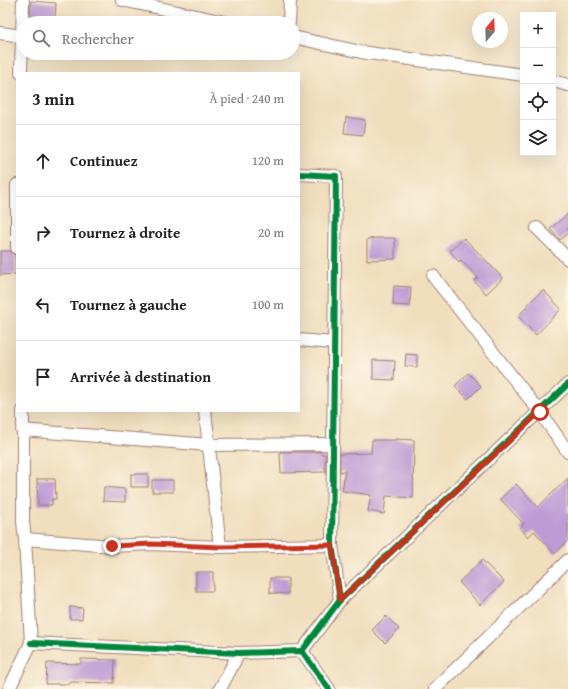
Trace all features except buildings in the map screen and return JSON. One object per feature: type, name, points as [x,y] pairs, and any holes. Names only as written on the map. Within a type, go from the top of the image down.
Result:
[{"type":"street","points":[[23,0],[23,16]]},
{"type":"street","points":[[122,0],[196,16]]},
{"type":"street","points":[[289,16],[290,0]]},
{"type":"street","points":[[0,33],[16,35]]},
{"type":"street","points":[[300,39],[361,52],[520,75]]},
{"type":"street","points":[[21,60],[21,72]]},
{"type":"street","points":[[556,82],[568,85]]},
{"type":"street","points":[[300,174],[336,176],[332,545],[340,600]]},
{"type":"street","points":[[537,228],[568,259]]},
{"type":"street","points":[[433,276],[540,412],[568,452]]},
{"type":"street","points":[[300,340],[334,343]]},
{"type":"street","points":[[302,651],[340,600],[568,384]]},
{"type":"street","points":[[9,689],[31,643],[23,522],[23,412]]},
{"type":"street","points":[[205,412],[220,547]]},
{"type":"street","points":[[22,430],[209,445],[333,444]]},
{"type":"street","points":[[25,539],[112,546],[152,544],[220,547],[332,545]]},
{"type":"street","points":[[435,689],[568,560]]},
{"type":"street","points":[[31,643],[239,653],[302,651]]},
{"type":"street","points":[[302,651],[329,689]]},
{"type":"street","points":[[220,689],[239,653]]},
{"type":"cycle path","points":[[300,174],[336,176],[332,545],[340,600]]},
{"type":"cycle path","points":[[302,651],[340,600],[568,384]]},
{"type":"cycle path","points":[[31,643],[239,653],[302,651],[329,689]]},
{"type":"route","points":[[112,546],[152,544],[220,547],[332,545],[340,600],[540,412]]}]
